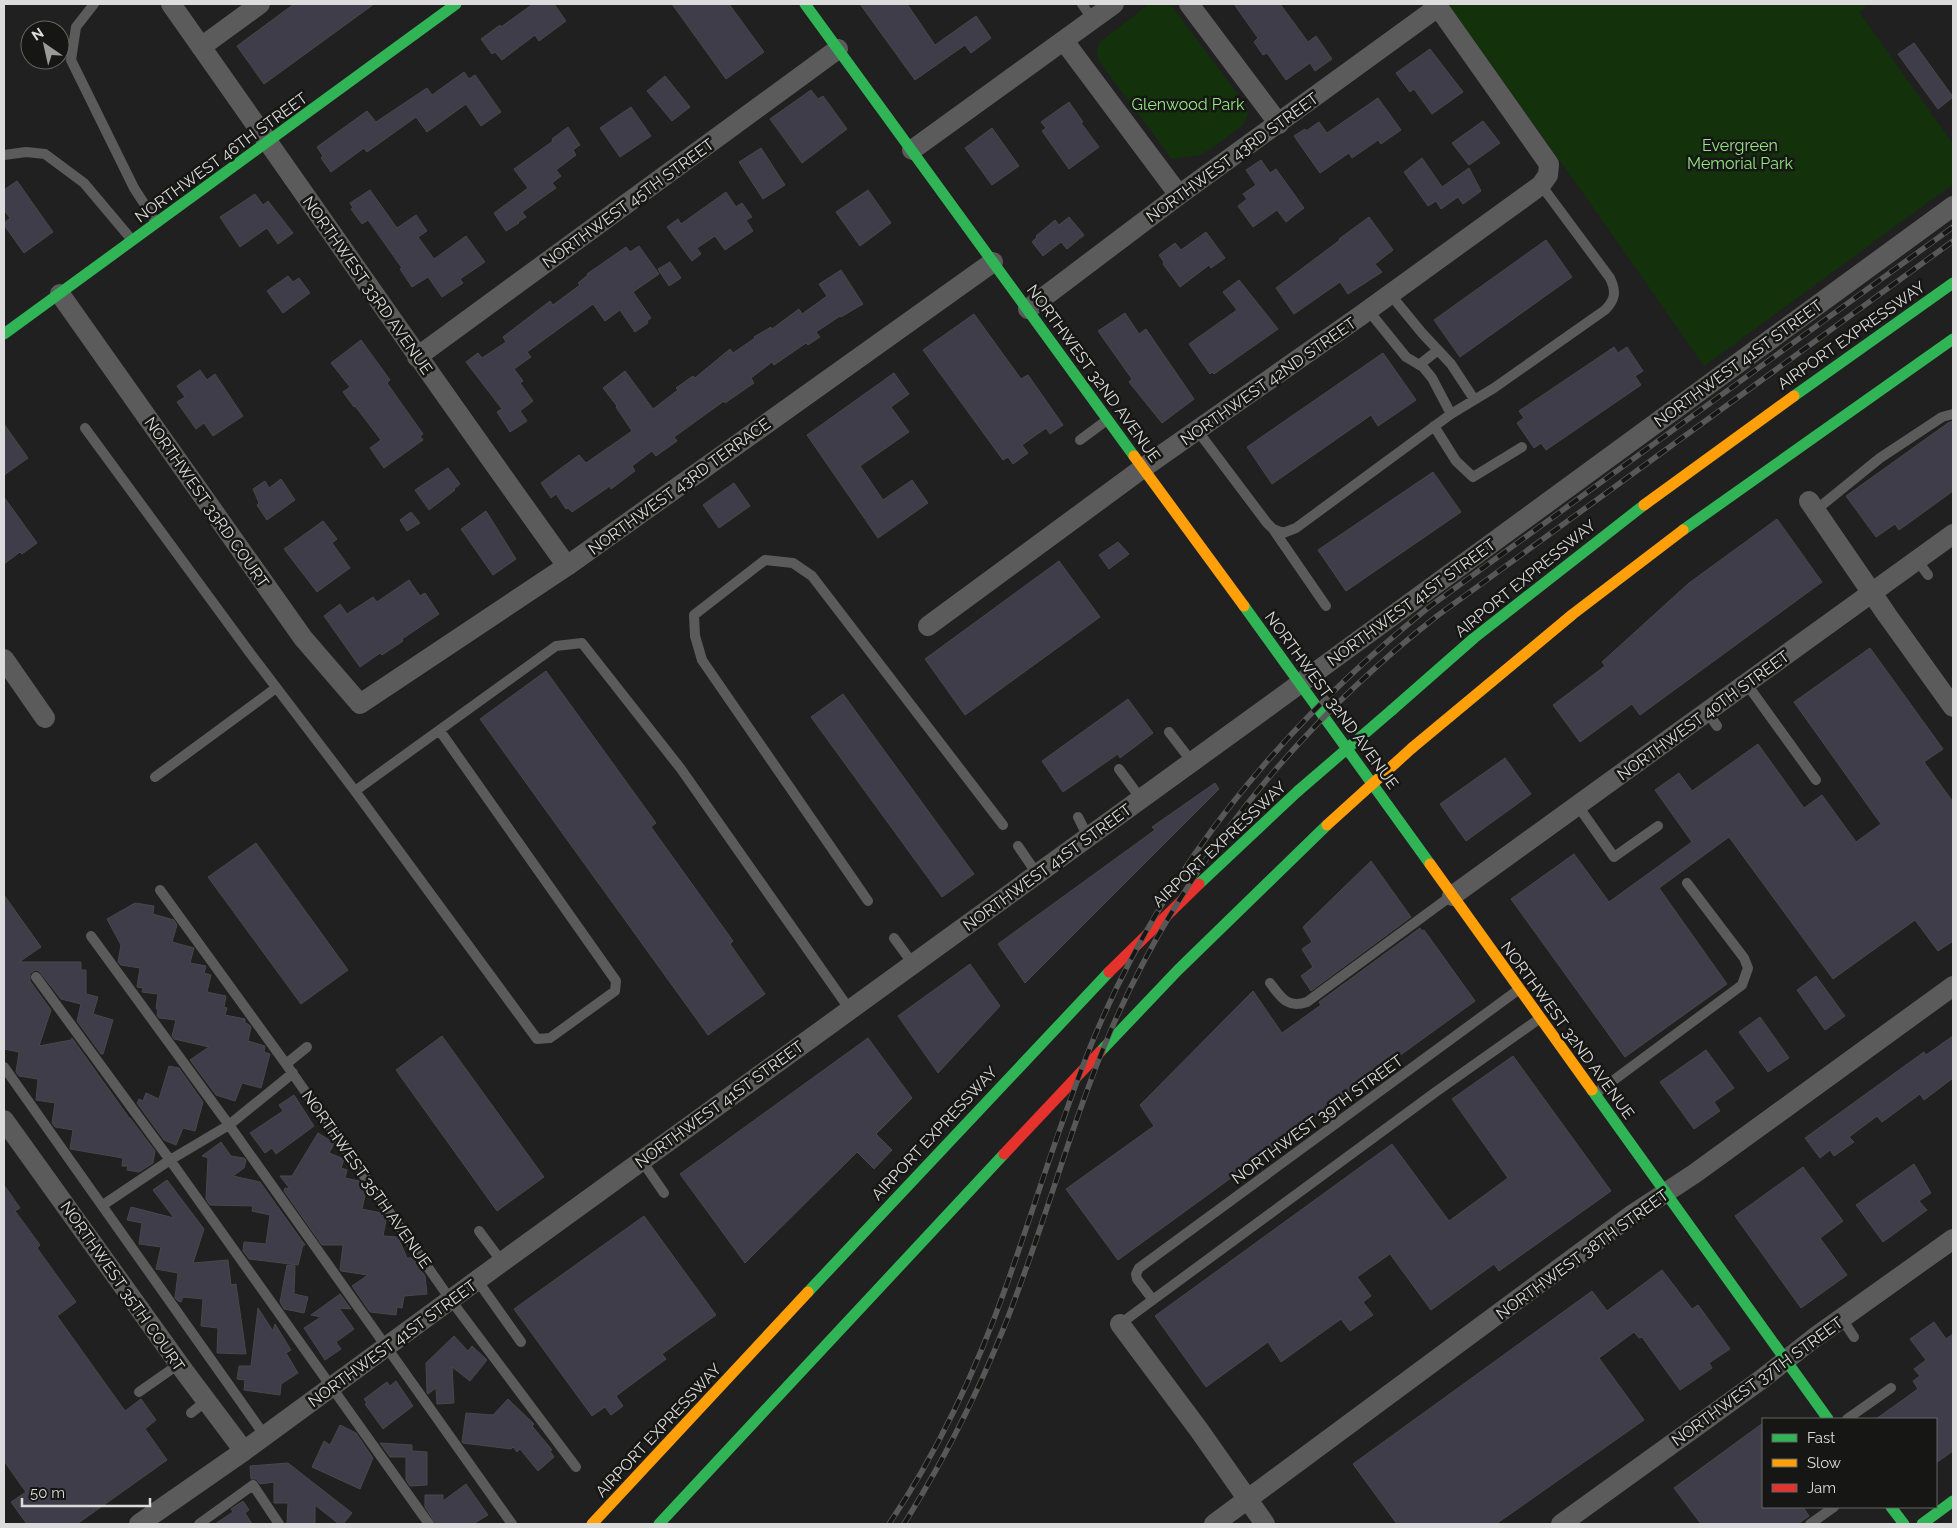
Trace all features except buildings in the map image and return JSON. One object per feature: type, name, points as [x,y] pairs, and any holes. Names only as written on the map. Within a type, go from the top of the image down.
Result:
[{"type":"main road","name":"NORTHWEST 46TH STREET","points":[[4,334],[456,4]]},
{"type":"main road","name":"NORTHWEST 32ND AVENUE","points":[[805,4],[1300,683],[1827,1418]]},
{"type":"main road","name":"AIRPORT EXPRESSWAY","points":[[592,1524],[1051,1032],[1140,940],[1298,791],[1474,639],[1610,531],[1715,452],[1953,283]]},
{"type":"main road","points":[[659,1524],[947,1214],[1178,970],[1326,825],[1412,748],[1503,671],[1629,571],[1741,487],[1953,338]]},
{"type":"main road","points":[[582,1518],[701,1407]]},
{"type":"main road","points":[[1922,1524],[1953,1501]]},
{"type":"main road","points":[[1892,1508],[1904,1524]]},
{"type":"street","name":"NORTHWEST 33RD AVENUE","points":[[171,4],[269,142],[417,357],[567,566]]},
{"type":"street","points":[[201,47],[260,4]]},
{"type":"street","points":[[912,150],[1064,41],[1087,12],[1114,4]]},
{"type":"street","points":[[1189,4],[1279,124]]},
{"type":"street","points":[[1437,5],[1549,164],[1548,175],[1541,185]]},
{"type":"street","name":"NORTHWEST 43RD STREET","points":[[1028,309],[1437,5]]},
{"type":"street","points":[[1064,41],[1179,195]]},
{"type":"street","name":"NORTHWEST 45TH STREET","points":[[417,357],[838,49]]},
{"type":"street","name":"NORTHWEST 42ND STREET","points":[[928,626],[1143,468],[1368,310],[1541,185]]},
{"type":"street","name":"NORTHWEST 41ST STREET","points":[[139,1524],[265,1436],[450,1299],[1192,762],[1953,206]]},
{"type":"street","name":"NORTHWEST 43RD TERRACE","points":[[360,704],[567,566],[993,262]]},
{"type":"street","name":"NORTHWEST 33RD COURT","points":[[60,294],[303,638],[360,704]]},
{"type":"street","points":[[1813,505],[1872,593],[1953,707]]},
{"type":"street","name":"NORTHWEST 40TH STREET","points":[[1452,896],[1578,806],[1712,719],[1746,683],[1872,593],[1922,567],[1953,534]]},
{"type":"street","points":[[4,659],[45,718]]},
{"type":"street","name":"NORTHWEST 38TH STREET","points":[[1214,1524],[1633,1214],[1953,986]]},
{"type":"street","name":"NORTHWEST 35TH COURT","points":[[4,1120],[178,1364],[199,1407],[244,1451]]},
{"type":"street","name":"NORTHWEST 37TH STREET","points":[[1561,1524],[1762,1379],[1785,1359],[1953,1239]]},
{"type":"street","points":[[1120,1324],[1199,1430],[1265,1524]]},
{"type":"lane","points":[[94,4],[76,27],[71,60],[134,188],[157,224]]},
{"type":"lane","points":[[4,155],[26,152],[45,154],[84,183],[133,241]]},
{"type":"lane","points":[[1273,529],[1283,533],[1296,528],[1450,414],[1494,388],[1611,304],[1615,294],[1610,278],[1541,185]]},
{"type":"lane","points":[[1390,294],[1451,364],[1474,399]]},
{"type":"lane","points":[[1368,310],[1406,357],[1419,365],[1432,378],[1450,414]]},
{"type":"lane","points":[[1419,365],[1438,350]]},
{"type":"lane","points":[[1813,505],[1942,417],[1953,414]]},
{"type":"lane","points":[[1080,440],[1108,419]]},
{"type":"lane","points":[[1434,426],[1456,461],[1473,477],[1522,447]]},
{"type":"lane","points":[[85,428],[276,688],[355,790],[537,1039],[550,1038],[615,991],[616,981],[440,731]]},
{"type":"lane","points":[[1197,430],[1273,529],[1326,606]]},
{"type":"lane","points":[[868,902],[702,660],[695,636],[694,615],[766,560],[793,563],[812,576],[1004,825]]},
{"type":"lane","points":[[355,790],[440,731],[556,646],[582,643],[681,769],[850,1010]]},
{"type":"lane","points":[[1746,683],[1816,780]]},
{"type":"lane","points":[[155,777],[276,688]]},
{"type":"lane","points":[[1169,732],[1192,762]]},
{"type":"lane","points":[[1119,769],[1141,798]]},
{"type":"lane","points":[[1578,806],[1614,856],[1658,826]]},
{"type":"lane","points":[[1078,817],[1088,837]]},
{"type":"lane","points":[[1018,846],[1037,874]]},
{"type":"lane","points":[[1594,1095],[1742,985],[1748,968],[1744,958],[1687,883]]},
{"type":"lane","name":"NORTHWEST 35TH AVENUE","points":[[160,890],[293,1073],[450,1299],[576,1467]]},
{"type":"lane","points":[[1270,983],[1282,1000],[1299,1005],[1307,1002],[1452,896]]},
{"type":"lane","points":[[91,936],[229,1125],[512,1524]]},
{"type":"lane","points":[[894,938],[913,964]]},
{"type":"lane","points":[[36,977],[170,1160],[429,1524]]},
{"type":"lane","name":"NORTHWEST 39TH STREET","points":[[1153,1300],[1136,1279],[1136,1274],[1140,1268],[1519,989]]},
{"type":"lane","points":[[1120,1324],[1437,1091],[1540,1019]]},
{"type":"lane","points":[[286,1064],[307,1047]]},
{"type":"lane","points":[[4,1067],[265,1436]]},
{"type":"lane","points":[[103,1205],[170,1160],[229,1125],[293,1073]]},
{"type":"lane","points":[[642,1161],[664,1194]]},
{"type":"lane","points":[[479,1231],[502,1262]]},
{"type":"lane","points":[[477,1280],[520,1342]]},
{"type":"lane","points":[[1842,1319],[1854,1337]]},
{"type":"lane","points":[[139,1392],[178,1364]]},
{"type":"lane","points":[[1848,1418],[1891,1388]]},
{"type":"lane","points":[[199,1524],[253,1485],[279,1524]]},
{"type":"lane","points":[[1810,1524],[1822,1520],[1833,1508]]},
{"type":"green space","name":"Glenwood Park","points":[[1149,4],[1170,4],[1246,105],[1248,114],[1243,125],[1200,155],[1172,159],[1099,61],[1097,50],[1100,42]]},
{"type":"green space","name":"Evergreen Memorial Park","points":[[1448,4],[1869,4],[1859,12],[1953,144],[1953,184],[1704,366]]},
{"type":"railway","points":[[889,1524],[941,1437],[984,1344],[1008,1281],[1080,1074],[1120,980],[1154,918],[1191,860],[1232,804],[1276,751],[1324,701],[1375,653],[1429,607],[1953,227]]},
{"type":"railway","points":[[904,1524],[938,1467],[968,1409],[995,1349],[1031,1256],[1075,1126],[1111,1030],[1140,970],[1172,912],[1208,856],[1248,803],[1291,752],[1337,704],[1437,616],[1953,241]]},
{"type":"traffic: fast","points":[[4,334],[456,4]]},
{"type":"traffic: fast","points":[[805,4],[1134,456]]},
{"type":"traffic: fast","points":[[1794,396],[1953,283]]},
{"type":"traffic: fast","points":[[1683,530],[1953,339]]},
{"type":"traffic: fast","points":[[1392,710],[1474,638],[1644,505]]},
{"type":"traffic: fast","points":[[1244,606],[1430,864]]},
{"type":"traffic: fast","points":[[1298,791],[1392,710]]},
{"type":"traffic: fast","points":[[1199,884],[1298,791]]},
{"type":"traffic: fast","points":[[1100,1052],[1178,970],[1327,825]]},
{"type":"traffic: fast","points":[[808,1292],[1109,972]]},
{"type":"traffic: fast","points":[[1592,1090],[1827,1418]]},
{"type":"traffic: fast","points":[[659,1524],[1004,1154]]},
{"type":"traffic: fast","points":[[1922,1524],[1953,1501]]},
{"type":"traffic: fast","points":[[1892,1508],[1904,1524]]},
{"type":"traffic: slow","points":[[1644,505],[1794,396]]},
{"type":"traffic: slow","points":[[1134,456],[1244,606]]},
{"type":"traffic: slow","points":[[1412,748],[1573,614],[1683,530]]},
{"type":"traffic: slow","points":[[1327,825],[1412,748]]},
{"type":"traffic: slow","points":[[1430,864],[1592,1090]]},
{"type":"traffic: slow","points":[[592,1524],[808,1292]]},
{"type":"traffic: jam","points":[[1109,972],[1199,884]]},
{"type":"traffic: jam","points":[[1004,1154],[1100,1052]]}]
